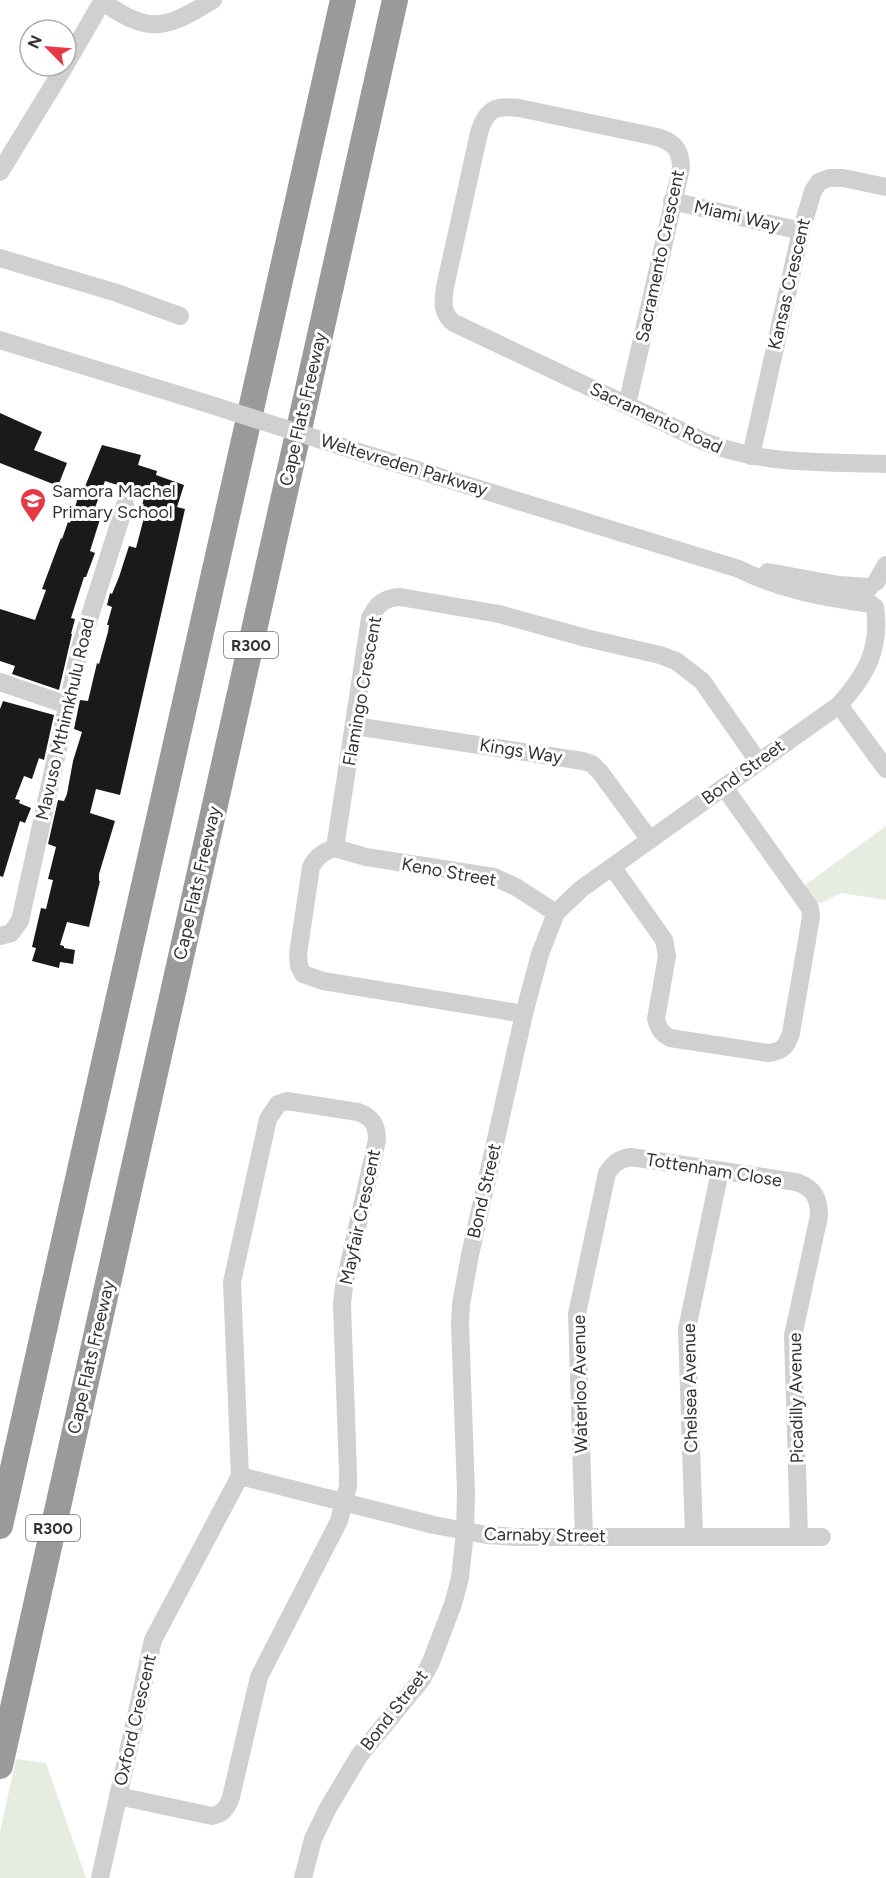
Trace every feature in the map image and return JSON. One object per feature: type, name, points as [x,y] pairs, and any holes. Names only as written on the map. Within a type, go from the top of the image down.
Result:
[{"type":"highway","name":"R300","points":[[0,1526],[344,0]]},
{"type":"highway","name":"Cape Flats Freeway","points":[[0,1766],[395,0]]},
{"type":"street","points":[[78,43],[103,1],[128,19],[152,26],[177,20],[213,0]]},
{"type":"street","points":[[0,172],[57,78]]},
{"type":"street","name":"Sacramento Crescent","points":[[444,311],[445,287],[479,133],[491,110],[508,106],[664,139],[677,149],[681,158],[681,168],[627,405]]},
{"type":"street","name":"Kansas Crescent","points":[[751,456],[801,231],[813,191],[819,182],[829,178],[843,178],[886,187]]},
{"type":"street","name":"Miami Way","points":[[672,201],[801,231]]},
{"type":"street","points":[[0,258],[117,293],[180,316]]},
{"type":"street","name":"Sacramento Road","points":[[444,311],[454,323],[730,452],[803,462],[886,464]]},
{"type":"street","name":"Weltevreden Parkway","points":[[0,340],[739,568],[758,579],[801,593],[878,600]]},
{"type":"street","name":"Mavuso Mthimkhulu Road","points":[[5,934],[20,921],[88,618],[125,505]]},
{"type":"street","points":[[878,600],[886,565]]},
{"type":"street","name":"Flamingo Crescent","points":[[335,848],[370,618],[381,601],[400,597],[499,614],[586,639],[660,655],[676,661],[702,681],[758,761]]},
{"type":"street","name":"Bond Street","points":[[303,1878],[313,1839],[328,1808],[359,1756],[422,1679],[431,1662],[457,1590],[465,1532],[466,1492],[461,1304],[468,1263],[524,1014],[540,954],[556,914],[581,890],[839,705],[866,671],[872,654],[878,600]]},
{"type":"street","points":[[0,682],[67,705]]},
{"type":"street","points":[[839,705],[886,769]]},
{"type":"street","name":"Kings Way","points":[[355,726],[591,764],[600,772],[650,840]]},
{"type":"street","points":[[612,868],[664,940],[667,956],[656,1019],[658,1029],[670,1038],[768,1053],[784,1049],[791,1033],[811,917],[810,908],[724,787]]},
{"type":"street","points":[[335,848],[323,852],[311,867],[298,954],[299,966],[303,974],[323,981],[524,1014]]},
{"type":"street","name":"Keno Street","points":[[335,848],[366,857],[494,878],[516,887],[556,914]]},
{"type":"street","name":"Mayfair Crescent","points":[[240,1476],[232,1282],[268,1119],[278,1104],[287,1101],[358,1112],[367,1115],[373,1121],[377,1130],[377,1140],[344,1286],[342,1304],[348,1473],[344,1503]]},
{"type":"street","name":"Tottenham Close","points":[[613,1164],[631,1157],[796,1182],[807,1186],[814,1193]]},
{"type":"street","name":"Waterloo Avenue","points":[[584,1537],[577,1314],[603,1186],[613,1164]]},
{"type":"street","name":"Chelsea Avenue","points":[[694,1535],[687,1329],[720,1171]]},
{"type":"street","name":"Picadilly Avenue","points":[[799,1535],[792,1348],[819,1216],[819,1203],[814,1193]]},
{"type":"street","name":"Carnaby Street","points":[[240,1476],[465,1532],[516,1537],[799,1535],[822,1537]]},
{"type":"street","name":"Oxford Crescent","points":[[240,1476],[153,1640],[118,1796],[212,1816],[226,1808],[231,1797],[259,1677],[333,1536],[344,1503]]},
{"type":"street","points":[[100,1878],[118,1796]]},
{"type":"shaded area","points":[[886,826],[886,900],[841,893],[821,903],[815,903],[804,886]]},
{"type":"shaded area","points":[[16,1759],[46,1763],[86,1878],[0,1878],[0,1832]]},
{"type":"building","points":[[0,413],[42,432],[34,450],[67,463],[58,486],[0,463]]},
{"type":"building","points":[[102,445],[141,455],[138,465],[157,471],[156,475],[184,485],[177,507],[185,509],[120,795],[96,789],[90,813],[115,821],[99,874],[100,881],[89,927],[67,922],[60,945],[75,950],[73,964],[60,962],[59,968],[32,961],[36,948],[32,947],[41,908],[46,909],[53,880],[48,879],[56,847],[48,844],[58,800],[64,801],[67,794],[73,761],[82,732],[74,729],[80,700],[88,701],[97,663],[99,664],[108,632],[109,625],[107,625],[112,607],[107,605],[110,593],[112,594],[119,577],[129,546],[136,548],[145,514],[140,513],[145,494],[105,481],[93,513],[101,516],[90,551],[95,553],[86,577],[84,577],[71,618],[75,619],[59,690],[12,674],[15,666],[0,661],[0,609],[35,620],[46,590],[42,589],[61,538],[68,522],[70,523],[81,488],[84,489]]},
{"type":"building","points":[[3,701],[54,715],[44,760],[39,758],[32,779],[24,776],[15,799],[31,808],[25,823],[20,821],[3,877],[0,876],[0,709]]},
{"type":"place","name":"Samora Machel Primary School","points":[[33,524]]}]
